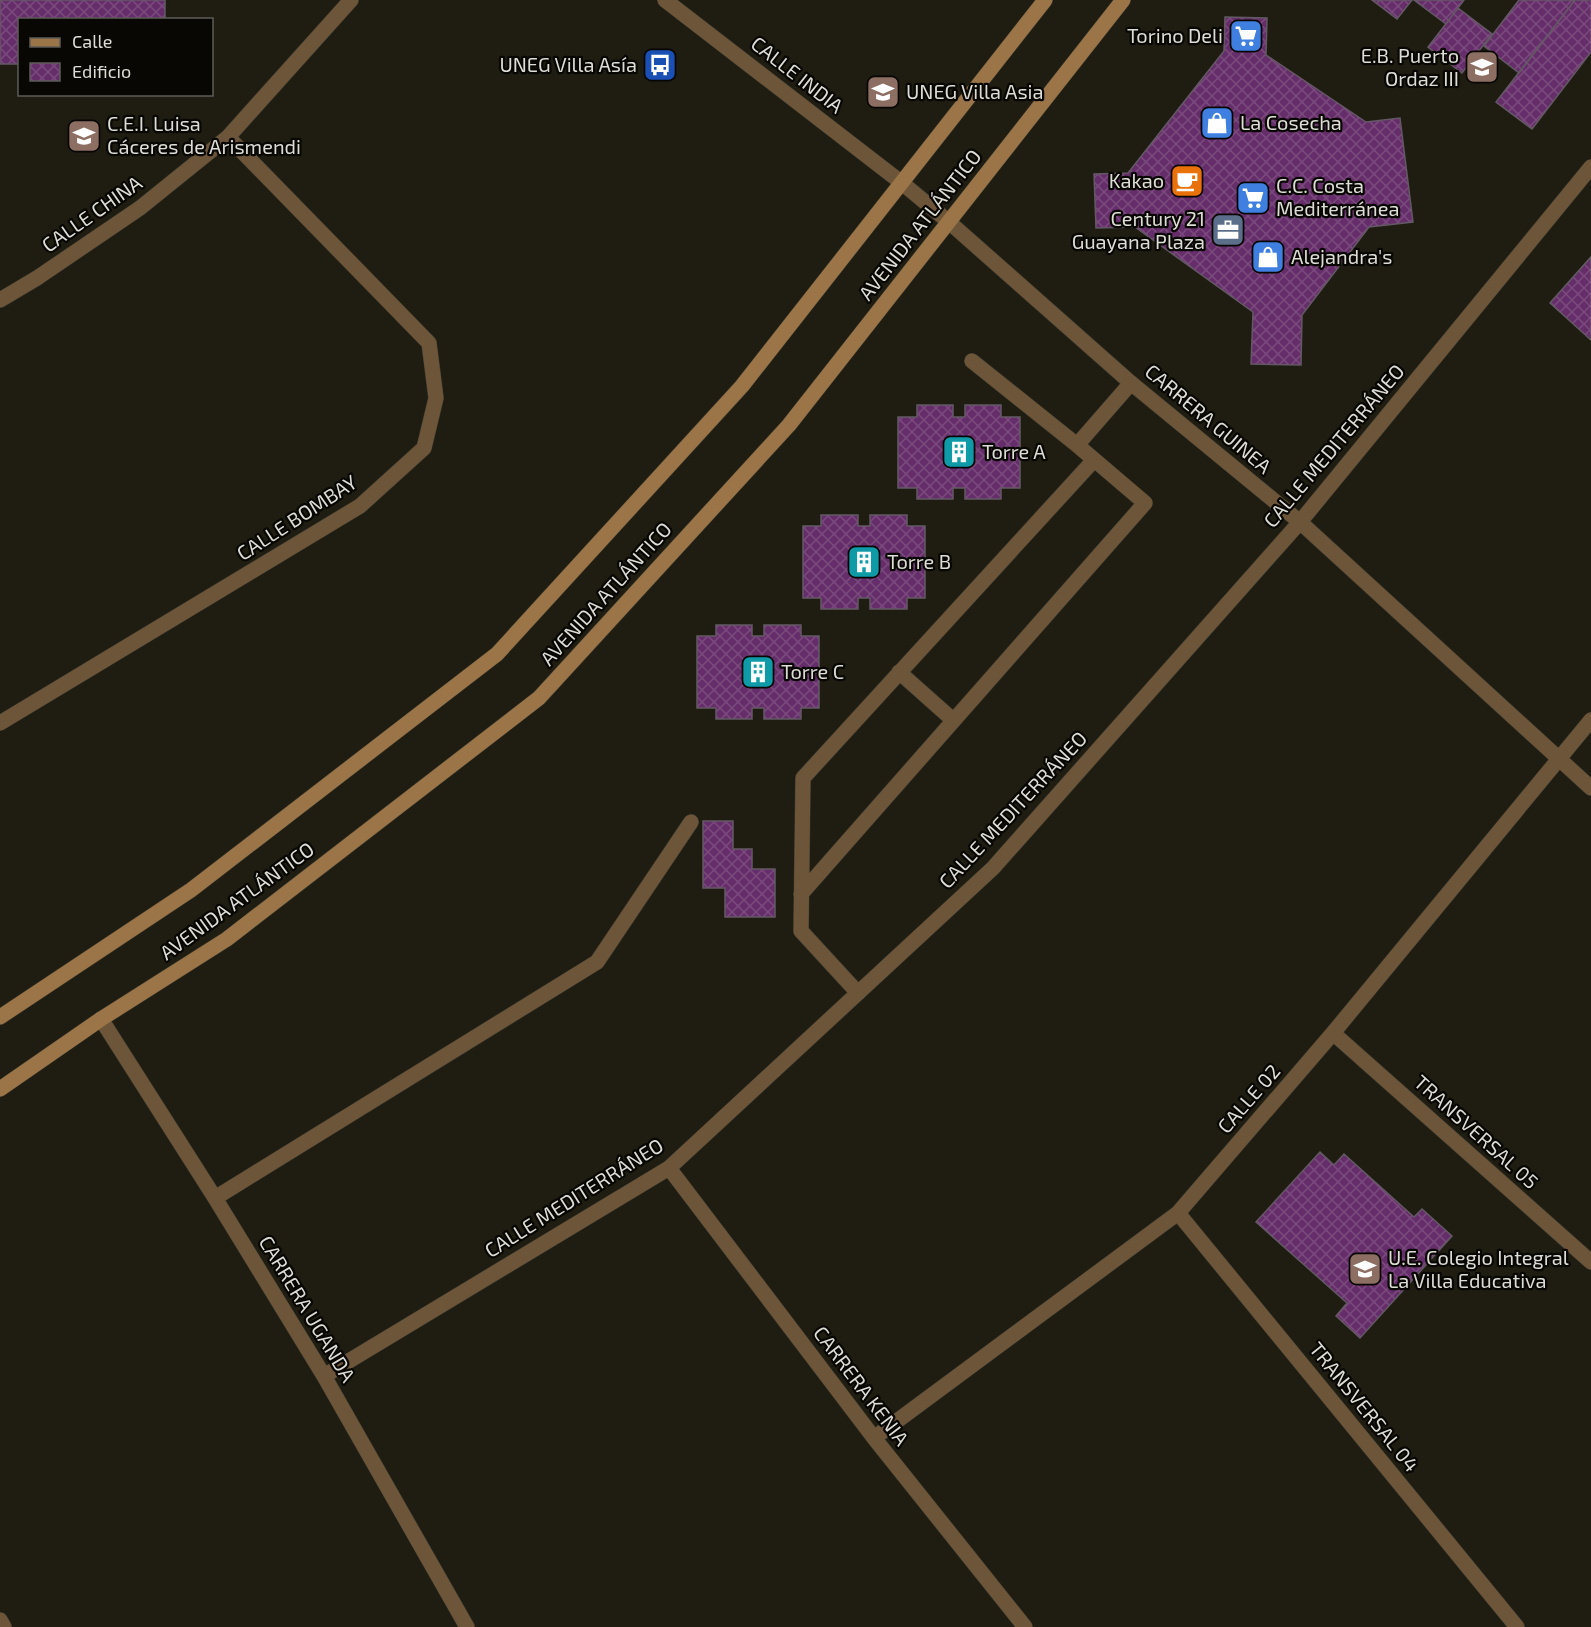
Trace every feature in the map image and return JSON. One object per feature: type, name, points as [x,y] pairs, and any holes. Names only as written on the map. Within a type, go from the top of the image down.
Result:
[{"type":"main road","name":"AVENIDA ATLÁNTICO","points":[[0,1017],[191,890],[497,654],[742,386],[1045,0]]},
{"type":"main road","name":"AVENIDA ATLÁNTICO","points":[[0,1089],[101,1019],[227,939],[539,699],[789,425],[1123,0]]},
{"type":"street","name":"CALLE CHINA","points":[[0,300],[37,278],[140,208],[228,137],[351,0]]},
{"type":"street","name":"CALLE INDIA","points":[[665,0],[902,183]]},
{"type":"street","name":"CALLE BOMBAY","points":[[0,723],[360,506],[424,448],[436,398],[429,343],[228,137]]},
{"type":"street","name":"CALLE MEDITERRÁNEO","points":[[324,1376],[669,1168],[993,868],[1300,522],[1591,167]]},
{"type":"street","name":"CARRERA GUINEA","points":[[902,183],[1131,383],[1300,522],[1591,788]]},
{"type":"street","points":[[801,894],[1145,503],[972,361]]},
{"type":"street","points":[[1077,446],[1131,383]]},
{"type":"street","points":[[858,993],[801,931],[803,777],[1094,460]]},
{"type":"street","points":[[899,672],[953,720]]},
{"type":"street","name":"CALLE 02","points":[[874,1438],[1178,1213],[1333,1033],[1591,720]]},
{"type":"street","points":[[215,1198],[597,962],[691,822]]},
{"type":"street","name":"CARRERA UGANDA","points":[[101,1019],[215,1198],[324,1376],[467,1627]]},
{"type":"street","name":"TRANSVERSAL 05","points":[[1333,1033],[1591,1262]]},
{"type":"street","name":"CARRERA KENIA","points":[[669,1168],[874,1438],[1025,1627]]},
{"type":"street","name":"TRANSVERSAL 04","points":[[1178,1213],[1517,1627]]},
{"type":"street","points":[[0,1620],[4,1627]]},
{"type":"building","points":[[0,0],[165,0],[165,18],[18,18],[18,64],[0,64]]},
{"type":"building","points":[[1372,0],[1412,0],[1397,19]]},
{"type":"building","points":[[1414,0],[1464,0],[1446,24]]},
{"type":"building","points":[[1519,0],[1575,0],[1519,73],[1484,46]]},
{"type":"building","points":[[1575,0],[1591,0],[1591,52],[1532,129],[1496,102]]},
{"type":"building","points":[[1458,8],[1492,34],[1462,73],[1428,47]]},
{"type":"building","name":"C.C. Costa Mediterránea","points":[[1225,17],[1267,18],[1266,55],[1366,122],[1400,118],[1413,222],[1369,227],[1302,315],[1301,365],[1251,364],[1253,312],[1135,227],[1096,228],[1094,174],[1128,173],[1224,51]]},
{"type":"building","points":[[1591,257],[1591,340],[1550,303]]},
{"type":"building","name":"Torre A","points":[[917,405],[953,405],[953,417],[965,417],[965,405],[1001,405],[1001,417],[1020,417],[1020,488],[1001,488],[1001,499],[965,499],[965,488],[953,488],[953,499],[917,499],[917,488],[898,488],[898,417],[917,417]]},
{"type":"building","name":"Torre B","points":[[821,515],[858,515],[858,526],[870,526],[870,515],[907,515],[907,526],[925,526],[925,598],[907,598],[907,609],[870,609],[870,598],[858,598],[858,609],[821,609],[821,598],[803,598],[803,526],[821,526]]},
{"type":"building","name":"Torre C","points":[[716,625],[752,625],[752,636],[764,636],[764,625],[801,625],[801,636],[819,636],[819,708],[801,708],[801,719],[764,719],[764,708],[752,708],[752,719],[716,719],[716,708],[697,708],[697,636],[716,636]]},
{"type":"building","points":[[703,821],[733,821],[733,849],[752,849],[752,869],[775,869],[775,917],[725,917],[725,888],[703,888]]},
{"type":"building","name":"U.E. Colegio Integral La Villa Educativa","points":[[1320,1152],[1334,1165],[1344,1154],[1414,1217],[1422,1209],[1452,1236],[1360,1338],[1336,1316],[1347,1303],[1256,1222]]},
{"type":"place","name":"Torino Deli","points":[[1246,36]]},
{"type":"place","name":"UNEG Villa Asía","points":[[660,65]]},
{"type":"place","name":"E.B. Puerto Ordaz III","points":[[1482,67]]},
{"type":"place","name":"UNEG Villa Asia","points":[[883,92]]},
{"type":"place","name":"La Cosecha","points":[[1217,123]]},
{"type":"place","name":"C.E.I. Luisa Cáceres de Arismendi","points":[[84,136]]},
{"type":"place","name":"Kakao","points":[[1187,181]]},
{"type":"place","name":"C.C. Costa Mediterránea","points":[[1253,198]]},
{"type":"place","name":"Century 21 Guayana Plaza","points":[[1228,230]]},
{"type":"place","name":"Alejandra's","points":[[1268,257]]},
{"type":"place","name":"Torre A","points":[[959,452]]},
{"type":"place","name":"Torre B","points":[[864,562]]},
{"type":"place","name":"Torre C","points":[[758,672]]},
{"type":"place","name":"U.E. Colegio Integral La Villa Educativa","points":[[1365,1269]]}]
